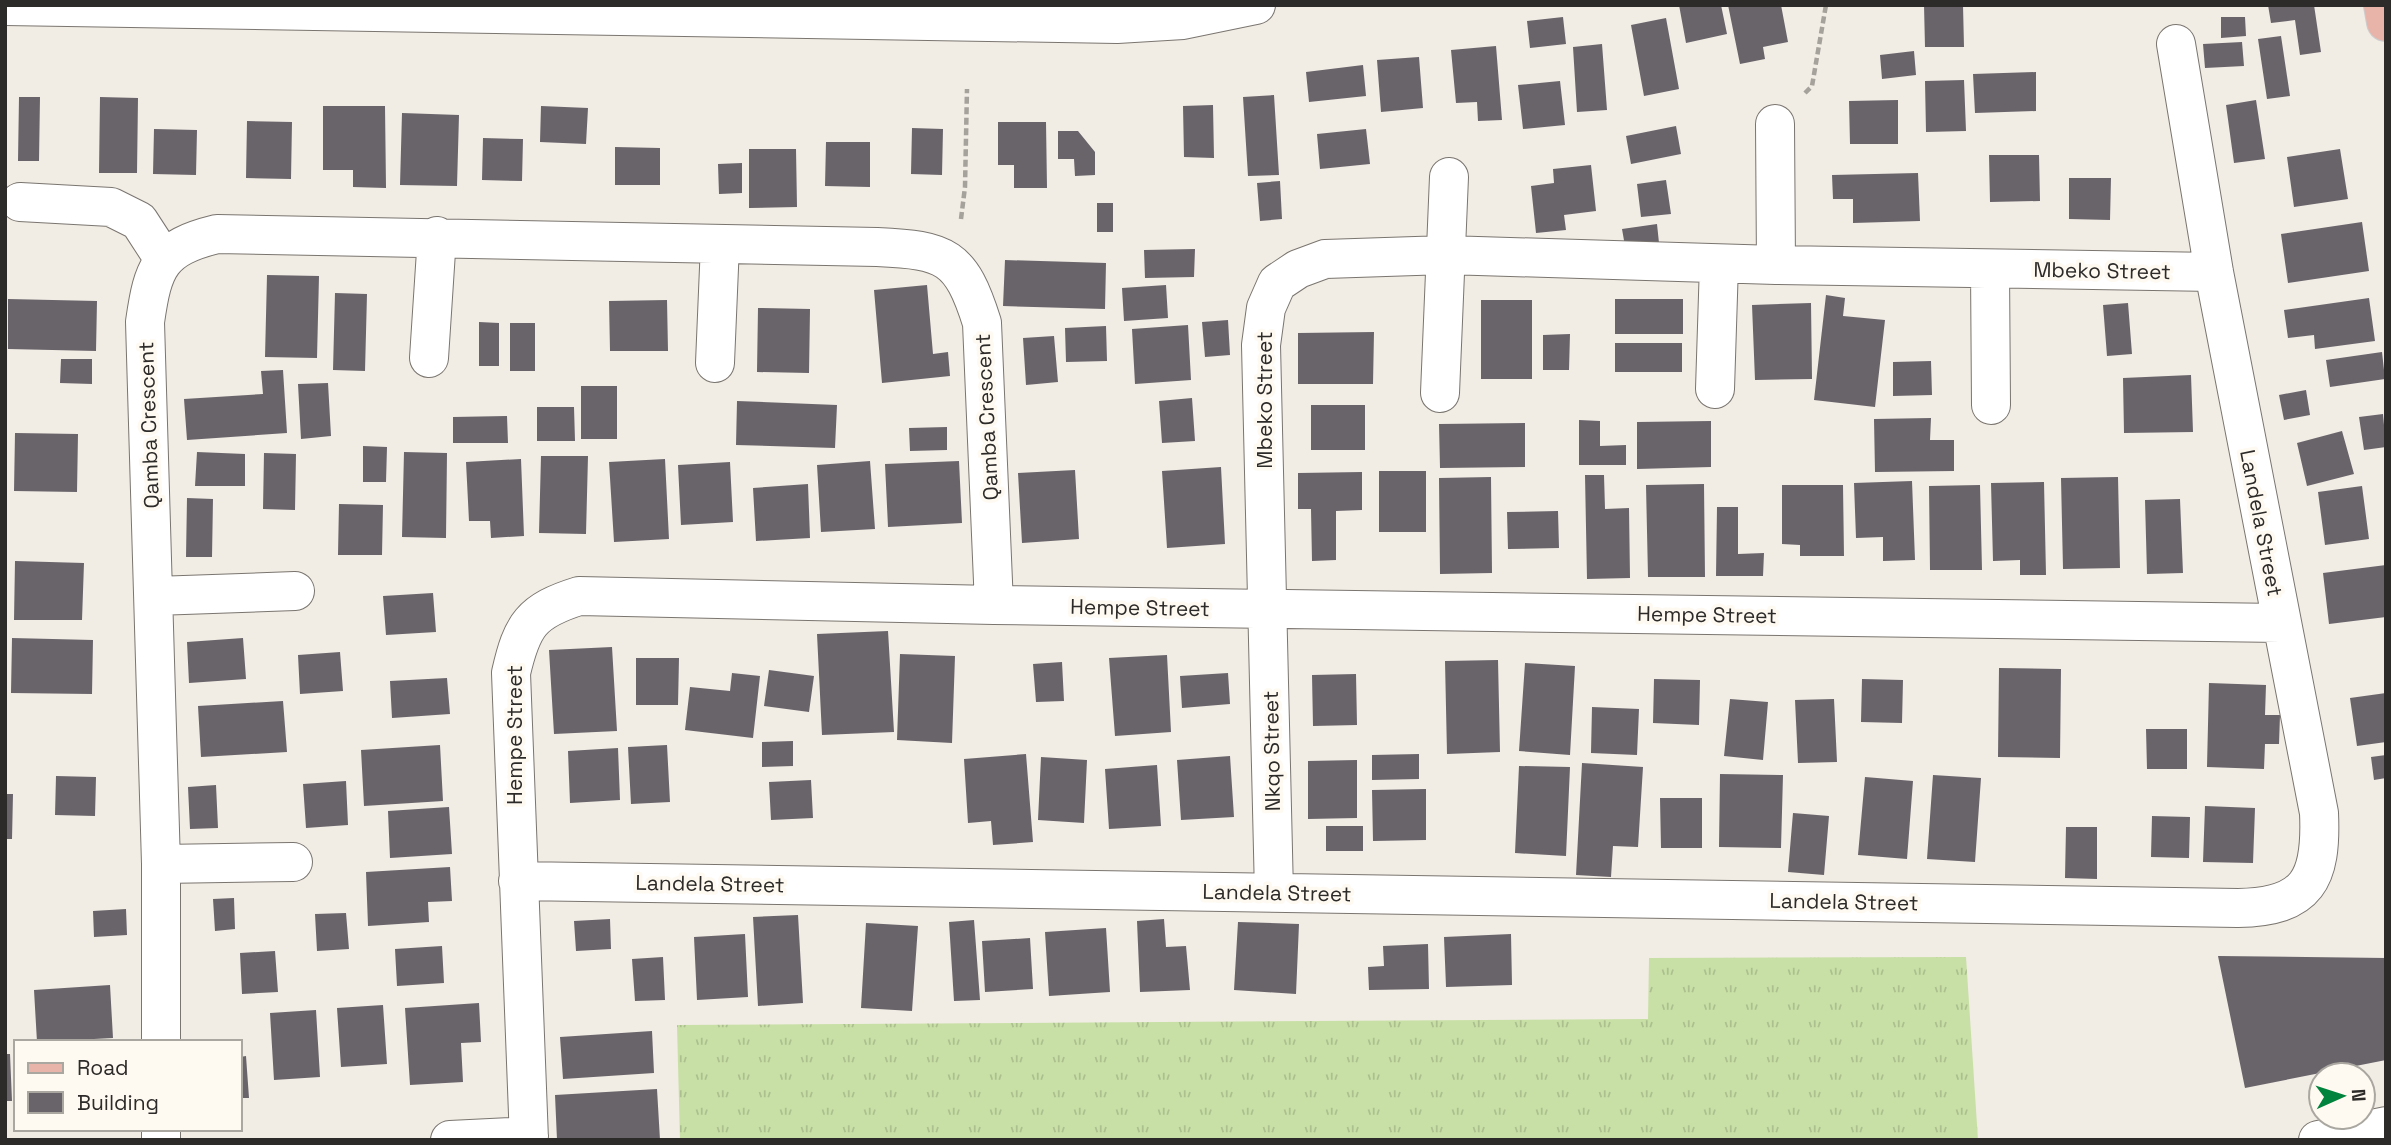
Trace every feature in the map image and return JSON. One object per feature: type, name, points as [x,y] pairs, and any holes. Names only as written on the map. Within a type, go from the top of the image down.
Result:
[{"type":"main road","points":[[2383,5],[2386,22]]},
{"type":"street","points":[[5,6],[800,13],[1117,24],[1183,20],[1256,5]]},
{"type":"street","name":"Landela Street","points":[[517,881],[2238,908],[2262,908],[2282,903],[2310,880],[2319,859],[2319,813],[2214,272],[2176,44]]},
{"type":"street","points":[[1775,124],[1776,265]]},
{"type":"street","points":[[1440,393],[1449,177]]},
{"type":"street","points":[[20,202],[111,206],[139,221],[163,258],[189,241],[218,234],[437,236],[905,248],[936,253],[955,265]]},
{"type":"street","points":[[429,358],[437,236]]},
{"type":"street","points":[[715,363],[720,244]]},
{"type":"street","name":"Mbeko Street","points":[[1270,610],[1261,345],[1266,308],[1277,283],[1298,269],[1325,259],[1446,255],[1718,264],[2214,272]]},
{"type":"street","name":"Qamba Crescent","points":[[161,1040],[161,864],[145,322],[150,291],[163,258]]},
{"type":"street","points":[[1715,389],[1718,264]]},
{"type":"street","name":"Qamba Crescent","points":[[955,265],[972,291],[982,323],[994,605]]},
{"type":"street","points":[[1990,269],[1991,404]]},
{"type":"street","points":[[155,596],[295,591]]},
{"type":"street","name":"Hempe Street","points":[[529,1138],[511,673],[517,644],[526,625],[538,612],[579,596],[601,594],[1270,610],[2280,623]]},
{"type":"street","name":"Nkqo Street","points":[[1270,610],[1274,893]]},
{"type":"street","points":[[161,864],[293,862]]},
{"type":"street","points":[[2318,1140],[2386,1126]]},
{"type":"street","points":[[450,1140],[529,1138]]},
{"type":"path","points":[[1775,124],[1812,86],[1826,5]]},
{"type":"path","points":[[955,265],[965,187],[967,89]]},
{"type":"green space","points":[[1966,957],[1978,1140],[680,1140],[677,1025],[1648,1019],[1649,958]]},
{"type":"building","points":[[1679,5],[1721,5],[1727,34],[1686,43]]},
{"type":"building","points":[[1728,5],[1781,5],[1788,42],[1763,47],[1765,59],[1740,64]]},
{"type":"building","points":[[1924,5],[1963,5],[1964,47],[1925,47]]},
{"type":"building","points":[[2268,5],[2314,5],[2321,52],[2300,55],[2295,20],[2271,23]]},
{"type":"building","points":[[1563,17],[1566,44],[1530,48],[1527,21]]},
{"type":"building","points":[[2221,17],[2245,17],[2246,36],[2221,38]]},
{"type":"building","points":[[1666,18],[1679,89],[1644,96],[1631,25]]},
{"type":"building","points":[[2281,36],[2290,96],[2267,99],[2258,39]]},
{"type":"building","points":[[2242,42],[2244,66],[2205,68],[2203,44]]},
{"type":"building","points":[[1602,44],[1607,110],[1577,112],[1573,47]]},
{"type":"building","points":[[1496,46],[1502,120],[1478,121],[1477,102],[1456,103],[1451,50]]},
{"type":"building","points":[[1914,51],[1916,75],[1882,79],[1880,55]]},
{"type":"building","points":[[1419,57],[1423,108],[1381,112],[1377,60]]},
{"type":"building","points":[[1363,65],[1366,96],[1309,102],[1306,72]]},
{"type":"building","points":[[2036,72],[2036,111],[1975,113],[1973,74]]},
{"type":"building","points":[[1964,80],[1966,131],[1926,132],[1925,81]]},
{"type":"building","points":[[1560,81],[1565,125],[1523,129],[1518,85]]},
{"type":"building","points":[[1274,95],[1279,175],[1248,176],[1243,97]]},
{"type":"building","points":[[19,97],[40,97],[39,161],[18,161]]},
{"type":"building","points":[[100,97],[138,98],[137,173],[99,173]]},
{"type":"building","points":[[1898,100],[1898,144],[1850,144],[1849,101]]},
{"type":"building","points":[[2256,100],[2265,159],[2234,163],[2226,105]]},
{"type":"building","points":[[1213,105],[1214,158],[1184,157],[1183,106]]},
{"type":"building","points":[[323,106],[385,106],[386,188],[353,187],[353,170],[323,170]]},
{"type":"building","points":[[541,106],[588,108],[586,144],[540,142]]},
{"type":"building","points":[[402,113],[459,115],[457,186],[400,185]]},
{"type":"building","points":[[247,121],[292,122],[291,179],[246,178]]},
{"type":"building","points":[[998,122],[1046,122],[1047,188],[1014,188],[1014,165],[998,165]]},
{"type":"building","points":[[1676,126],[1681,154],[1631,164],[1626,136]]},
{"type":"building","points":[[912,128],[943,129],[942,175],[911,174]]},
{"type":"building","points":[[154,129],[197,130],[196,175],[153,174]]},
{"type":"building","points":[[1366,129],[1370,164],[1320,169],[1317,134]]},
{"type":"building","points":[[1058,131],[1078,131],[1095,152],[1095,175],[1075,176],[1074,159],[1058,159]]},
{"type":"building","points":[[483,138],[523,139],[522,181],[482,180]]},
{"type":"building","points":[[826,142],[870,142],[870,187],[825,186]]},
{"type":"building","points":[[615,147],[660,148],[660,185],[615,185]]},
{"type":"building","points":[[749,149],[796,149],[797,207],[749,208]]},
{"type":"building","points":[[2340,149],[2348,199],[2294,207],[2287,157]]},
{"type":"building","points":[[1989,155],[2039,155],[2040,201],[1990,202]]},
{"type":"building","points":[[742,163],[742,193],[719,194],[718,164]]},
{"type":"building","points":[[1591,165],[1596,211],[1564,215],[1566,230],[1536,233],[1531,186],[1554,183],[1553,169]]},
{"type":"building","points":[[1918,173],[1920,221],[1853,223],[1853,199],[1833,199],[1832,175]]},
{"type":"building","points":[[2069,178],[2111,178],[2110,220],[2069,219]]},
{"type":"building","points":[[1666,180],[1671,214],[1641,217],[1637,184]]},
{"type":"building","points":[[1280,181],[1282,219],[1260,221],[1257,183]]},
{"type":"building","points":[[1097,203],[1113,203],[1113,232],[1097,232]]},
{"type":"building","points":[[2362,222],[2369,271],[2288,283],[2281,234]]},
{"type":"building","points":[[1657,224],[1659,243],[1625,246],[1622,229]]},
{"type":"building","points":[[1195,249],[1194,277],[1145,278],[1144,250]]},
{"type":"building","points":[[1005,260],[1106,263],[1105,309],[1003,306]]},
{"type":"building","points":[[267,275],[319,276],[317,358],[265,357]]},
{"type":"building","points":[[927,285],[933,354],[948,352],[950,376],[882,383],[874,290]]},
{"type":"building","points":[[1166,285],[1168,318],[1124,321],[1122,288]]},
{"type":"building","points":[[335,293],[367,294],[365,371],[333,370]]},
{"type":"building","points":[[1826,295],[1845,298],[1843,316],[1885,320],[1875,407],[1814,400]]},
{"type":"building","points":[[2369,298],[2375,341],[2315,349],[2314,335],[2288,338],[2284,310]]},
{"type":"building","points":[[8,299],[97,301],[96,351],[8,349]]},
{"type":"building","points":[[1615,299],[1683,299],[1683,334],[1615,334]]},
{"type":"building","points":[[667,300],[668,351],[610,351],[609,301]]},
{"type":"building","points":[[1481,300],[1532,300],[1532,379],[1481,379]]},
{"type":"building","points":[[1811,303],[1812,379],[1755,380],[1752,305]]},
{"type":"building","points":[[2128,303],[2132,354],[2107,356],[2103,305]]},
{"type":"building","points":[[758,308],[810,309],[809,373],[757,372]]},
{"type":"building","points":[[1228,320],[1230,355],[1205,357],[1202,322]]},
{"type":"building","points":[[479,322],[499,323],[499,366],[479,366]]},
{"type":"building","points":[[510,323],[535,323],[535,371],[510,371]]},
{"type":"building","points":[[1188,325],[1191,380],[1135,384],[1132,329]]},
{"type":"building","points":[[1106,326],[1107,361],[1066,362],[1065,328]]},
{"type":"building","points":[[1374,332],[1373,384],[1298,384],[1298,333]]},
{"type":"building","points":[[1570,334],[1569,370],[1543,370],[1543,335]]},
{"type":"building","points":[[1054,336],[1058,382],[1026,385],[1023,338]]},
{"type":"building","points":[[1615,343],[1682,343],[1682,372],[1615,372]]},
{"type":"building","points":[[2382,352],[2385,379],[2330,387],[2326,360]]},
{"type":"building","points":[[61,359],[92,359],[92,384],[60,383]]},
{"type":"building","points":[[1931,361],[1932,395],[1893,396],[1893,362]]},
{"type":"building","points":[[283,370],[287,433],[187,440],[184,399],[263,394],[261,371]]},
{"type":"building","points":[[2191,375],[2193,432],[2124,433],[2123,378]]},
{"type":"building","points":[[328,383],[331,436],[301,439],[298,384]]},
{"type":"building","points":[[581,386],[617,386],[617,439],[581,439]]},
{"type":"building","points":[[2306,390],[2310,415],[2284,420],[2279,395]]},
{"type":"building","points":[[1192,398],[1195,441],[1162,443],[1159,401]]},
{"type":"building","points":[[737,401],[837,405],[835,448],[736,445]]},
{"type":"building","points":[[1311,405],[1365,405],[1365,450],[1311,450]]},
{"type":"building","points":[[537,407],[574,407],[575,441],[537,441]]},
{"type":"building","points":[[2383,414],[2386,447],[2364,450],[2359,417]]},
{"type":"building","points":[[507,416],[508,443],[453,443],[453,417]]},
{"type":"building","points":[[1931,418],[1930,440],[1954,440],[1954,471],[1875,472],[1874,419]]},
{"type":"building","points":[[1579,420],[1600,421],[1600,446],[1626,445],[1626,465],[1579,465]]},
{"type":"building","points":[[1711,421],[1711,467],[1637,469],[1637,422]]},
{"type":"building","points":[[1525,423],[1525,467],[1440,468],[1439,424]]},
{"type":"building","points":[[947,427],[947,450],[910,451],[909,428]]},
{"type":"building","points":[[2342,431],[2354,474],[2307,486],[2297,443]]},
{"type":"building","points":[[15,433],[78,434],[77,492],[14,491]]},
{"type":"building","points":[[363,446],[387,447],[386,482],[363,482]]},
{"type":"building","points":[[197,452],[245,454],[245,486],[195,486]]},
{"type":"building","points":[[404,452],[447,453],[446,538],[402,537]]},
{"type":"building","points":[[264,453],[296,454],[295,510],[263,509]]},
{"type":"building","points":[[541,456],[588,456],[586,534],[539,533]]},
{"type":"building","points":[[521,459],[524,536],[491,538],[490,521],[469,521],[466,462]]},
{"type":"building","points":[[665,459],[669,539],[614,542],[609,462]]},
{"type":"building","points":[[870,461],[875,529],[821,532],[817,465]]},
{"type":"building","points":[[959,461],[962,523],[888,527],[885,464]]},
{"type":"building","points":[[730,462],[733,522],[681,525],[678,465]]},
{"type":"building","points":[[1221,467],[1225,544],[1167,548],[1162,471]]},
{"type":"building","points":[[1075,470],[1079,539],[1022,543],[1018,473]]},
{"type":"building","points":[[1379,471],[1426,471],[1426,532],[1379,532]]},
{"type":"building","points":[[1362,472],[1362,510],[1336,511],[1336,560],[1312,561],[1311,509],[1298,509],[1298,473]]},
{"type":"building","points":[[1585,475],[1604,475],[1605,509],[1629,508],[1630,578],[1587,579]]},
{"type":"building","points":[[1491,477],[1492,573],[1440,574],[1439,478]]},
{"type":"building","points":[[2118,477],[2120,568],[2063,569],[2061,478]]},
{"type":"building","points":[[1912,481],[1915,560],[1883,561],[1883,537],[1856,538],[1854,483]]},
{"type":"building","points":[[2044,482],[2046,575],[2020,575],[2020,560],[1993,561],[1991,483]]},
{"type":"building","points":[[808,484],[810,538],[756,541],[753,488]]},
{"type":"building","points":[[1704,484],[1705,577],[1648,577],[1646,485]]},
{"type":"building","points":[[1782,485],[1843,485],[1844,556],[1800,556],[1800,545],[1782,544]]},
{"type":"building","points":[[1980,485],[1982,570],[1930,570],[1929,486]]},
{"type":"building","points":[[2362,486],[2369,539],[2325,545],[2318,492]]},
{"type":"building","points":[[187,498],[213,499],[212,557],[186,557]]},
{"type":"building","points":[[2180,499],[2183,573],[2147,574],[2145,500]]},
{"type":"building","points":[[339,504],[383,505],[382,555],[338,555]]},
{"type":"building","points":[[1717,507],[1738,507],[1738,554],[1764,553],[1763,576],[1716,576]]},
{"type":"building","points":[[1558,511],[1559,548],[1508,549],[1507,512]]},
{"type":"building","points":[[15,561],[84,563],[82,620],[14,620]]},
{"type":"building","points":[[2386,565],[2386,617],[2329,624],[2323,573]]},
{"type":"building","points":[[433,593],[436,632],[386,635],[383,596]]},
{"type":"building","points":[[888,631],[894,732],[822,735],[817,634]]},
{"type":"building","points":[[12,638],[93,640],[92,694],[11,693]]},
{"type":"building","points":[[243,638],[246,679],[189,683],[187,642]]},
{"type":"building","points":[[612,647],[617,731],[554,734],[549,650]]},
{"type":"building","points":[[340,652],[343,691],[300,694],[298,655]]},
{"type":"building","points":[[900,654],[955,656],[952,743],[897,740]]},
{"type":"building","points":[[1167,655],[1171,732],[1115,736],[1109,658]]},
{"type":"building","points":[[636,658],[679,658],[678,705],[636,705]]},
{"type":"building","points":[[1498,660],[1500,752],[1447,754],[1445,661]]},
{"type":"building","points":[[1062,662],[1064,701],[1036,702],[1033,664]]},
{"type":"building","points":[[1525,663],[1575,666],[1570,755],[1519,751]]},
{"type":"building","points":[[1999,668],[2061,669],[2060,758],[1998,757]]},
{"type":"building","points":[[769,670],[814,676],[809,712],[764,706]]},
{"type":"building","points":[[732,673],[760,676],[753,738],[685,730],[690,687],[730,691]]},
{"type":"building","points":[[1228,673],[1230,704],[1182,708],[1180,676]]},
{"type":"building","points":[[1356,674],[1357,725],[1313,726],[1312,675]]},
{"type":"building","points":[[447,678],[450,714],[392,718],[390,681]]},
{"type":"building","points":[[1654,679],[1700,680],[1699,725],[1653,723]]},
{"type":"building","points":[[1862,679],[1903,680],[1902,723],[1861,722]]},
{"type":"building","points":[[2209,683],[2266,685],[2265,715],[2280,715],[2279,744],[2265,744],[2264,769],[2207,767]]},
{"type":"building","points":[[2386,693],[2386,742],[2357,746],[2350,698]]},
{"type":"building","points":[[1730,699],[1768,702],[1763,760],[1724,756]]},
{"type":"building","points":[[1834,699],[1837,762],[1798,763],[1795,700]]},
{"type":"building","points":[[283,701],[287,752],[201,757],[198,706]]},
{"type":"building","points":[[1592,707],[1639,709],[1637,755],[1591,753]]},
{"type":"building","points":[[2146,729],[2187,729],[2187,769],[2147,769]]},
{"type":"building","points":[[793,741],[793,766],[762,767],[762,742]]},
{"type":"building","points":[[440,745],[443,801],[364,806],[361,750]]},
{"type":"building","points":[[667,745],[670,802],[631,804],[628,747]]},
{"type":"building","points":[[618,748],[620,800],[570,803],[568,751]]},
{"type":"building","points":[[1026,754],[1033,842],[993,845],[991,821],[968,823],[964,759]]},
{"type":"building","points":[[1419,754],[1419,779],[1372,780],[1372,755]]},
{"type":"building","points":[[2386,755],[2386,778],[2374,780],[2371,757]]},
{"type":"building","points":[[1230,756],[1234,817],[1181,820],[1177,760]]},
{"type":"building","points":[[1041,757],[1087,760],[1084,823],[1038,820]]},
{"type":"building","points":[[1357,760],[1357,818],[1308,819],[1308,761]]},
{"type":"building","points":[[1582,763],[1643,767],[1638,847],[1613,846],[1611,877],[1576,875]]},
{"type":"building","points":[[1157,765],[1161,826],[1109,829],[1105,769]]},
{"type":"building","points":[[1519,766],[1570,767],[1566,856],[1515,853]]},
{"type":"building","points":[[1720,774],[1783,775],[1781,848],[1719,847]]},
{"type":"building","points":[[1933,775],[1981,778],[1975,862],[1927,859]]},
{"type":"building","points":[[56,776],[96,777],[95,816],[55,815]]},
{"type":"building","points":[[1865,777],[1913,781],[1907,859],[1858,855]]},
{"type":"building","points":[[811,780],[813,818],[771,820],[769,782]]},
{"type":"building","points":[[346,781],[348,825],[306,828],[303,784]]},
{"type":"building","points":[[216,785],[218,828],[190,829],[188,787]]},
{"type":"building","points":[[1426,789],[1426,840],[1373,841],[1372,790]]},
{"type":"building","points":[[5,794],[13,794],[12,839],[5,839]]},
{"type":"building","points":[[1660,798],[1702,798],[1702,848],[1661,848]]},
{"type":"building","points":[[2205,806],[2255,808],[2253,863],[2203,862]]},
{"type":"building","points":[[449,807],[452,854],[390,858],[388,811]]},
{"type":"building","points":[[1793,813],[1829,816],[1824,875],[1788,872]]},
{"type":"building","points":[[2152,816],[2190,817],[2189,858],[2151,857]]},
{"type":"building","points":[[1326,826],[1363,826],[1363,851],[1326,851]]},
{"type":"building","points":[[2066,827],[2097,827],[2097,879],[2065,878]]},
{"type":"building","points":[[450,867],[452,901],[428,902],[429,922],[368,926],[366,872]]},
{"type":"building","points":[[234,898],[235,929],[215,931],[213,899]]},
{"type":"building","points":[[126,909],[127,935],[94,937],[93,911]]},
{"type":"building","points":[[346,913],[349,949],[317,951],[315,914]]},
{"type":"building","points":[[798,915],[803,1003],[758,1006],[753,917]]},
{"type":"building","points":[[610,919],[611,949],[576,951],[574,921]]},
{"type":"building","points":[[1164,919],[1166,947],[1186,946],[1190,990],[1140,992],[1137,921]]},
{"type":"building","points":[[974,920],[980,1000],[954,1001],[949,922]]},
{"type":"building","points":[[1238,922],[1299,924],[1296,994],[1234,990]]},
{"type":"building","points":[[866,923],[918,926],[912,1011],[861,1008]]},
{"type":"building","points":[[1106,928],[1110,992],[1049,996],[1045,932]]},
{"type":"building","points":[[745,934],[748,997],[697,1000],[694,937]]},
{"type":"building","points":[[1511,934],[1512,985],[1446,987],[1444,937]]},
{"type":"building","points":[[1030,938],[1033,989],[985,992],[982,941]]},
{"type":"building","points":[[1428,944],[1429,989],[1369,990],[1368,967],[1384,966],[1383,946]]},
{"type":"building","points":[[442,946],[444,983],[397,986],[395,949]]},
{"type":"building","points":[[275,951],[278,992],[242,994],[240,953]]},
{"type":"building","points":[[2218,956],[2386,958],[2386,1060],[2307,1061],[2307,1076],[2245,1088]]},
{"type":"building","points":[[663,957],[665,1000],[635,1001],[632,959]]},
{"type":"building","points":[[110,985],[113,1038],[37,1040],[34,990]]},
{"type":"building","points":[[479,1003],[481,1042],[461,1043],[463,1082],[410,1085],[405,1008]]},
{"type":"building","points":[[383,1005],[387,1064],[341,1067],[337,1008]]},
{"type":"building","points":[[316,1010],[320,1077],[274,1080],[270,1013]]},
{"type":"building","points":[[652,1031],[654,1073],[563,1079],[560,1037]]},
{"type":"building","points":[[5,1054],[10,1054],[12,1101],[5,1101]]},
{"type":"building","points":[[246,1056],[249,1098],[242,1098],[242,1057]]},
{"type":"building","points":[[657,1089],[660,1140],[557,1140],[555,1095]]}]
